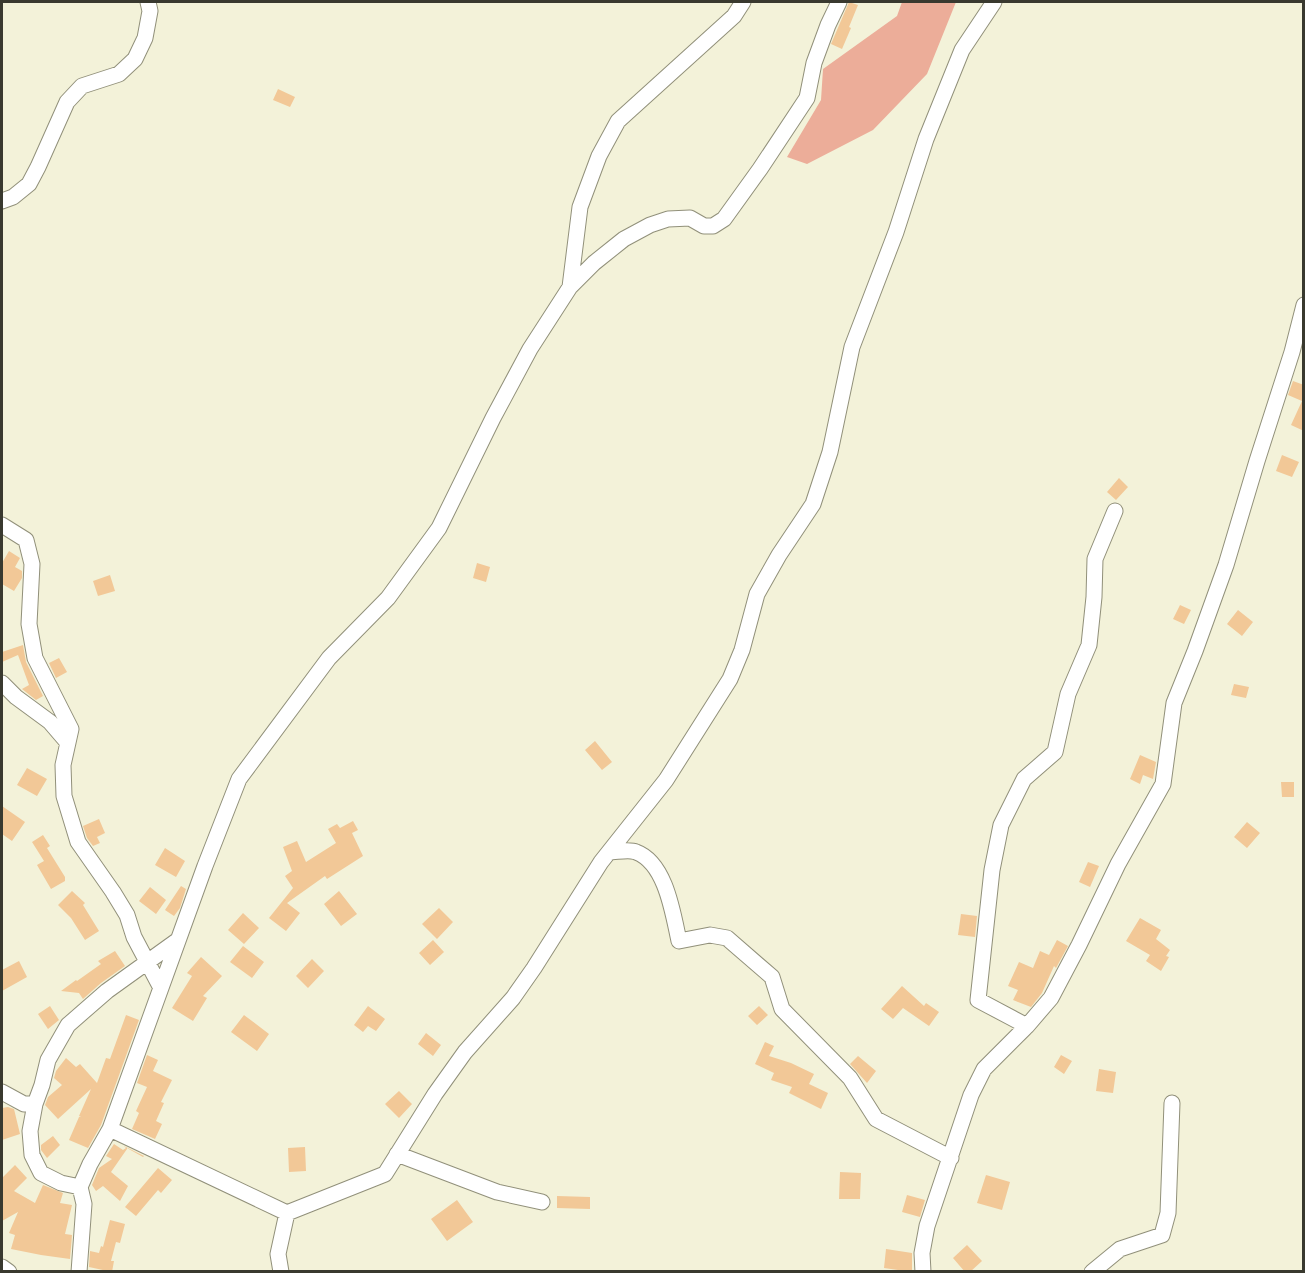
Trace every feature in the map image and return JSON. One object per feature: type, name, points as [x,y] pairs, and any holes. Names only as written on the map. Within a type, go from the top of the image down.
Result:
[{"type":"street","points":[[2,201],[13,197],[29,184],[67,102],[82,86],[119,74],[135,59],[145,38],[150,11],[148,2]]},
{"type":"street","points":[[570,287],[580,207],[599,156],[618,121],[734,16],[743,2]]},
{"type":"street","points":[[79,1272],[84,1204],[80,1188],[90,1164],[110,1129],[238,779],[328,658],[387,598],[439,528],[530,349],[570,287],[594,263],[624,239],[650,225],[668,219],[690,218],[704,226],[713,226],[724,219],[807,98],[814,63],[839,2]]},
{"type":"street","points":[[110,1129],[287,1213],[385,1174],[435,1094],[465,1052],[513,998],[601,862],[666,780],[730,680],[742,650],[757,594],[778,555],[813,504],[830,452],[852,347],[896,232],[926,139],[962,50],[993,2]]},
{"type":"street","points":[[923,1272],[922,1253],[927,1226],[971,1095],[984,1069],[1051,998],[1118,864],[1163,784],[1174,704],[1226,565],[1292,352],[1304,305]]},
{"type":"street","points":[[1027,1026],[978,1000],[992,870],[1001,825],[1024,779],[1055,752],[1068,694],[1089,645],[1095,560],[1114,511]]},
{"type":"street","points":[[2,525],[26,540],[32,564],[29,624],[35,658],[71,729],[63,765],[64,796],[78,842],[127,915],[134,938],[161,988]]},
{"type":"street","points":[[2,683],[16,697],[50,722],[68,743]]},
{"type":"street","points":[[609,852],[634,850],[648,858],[665,884],[679,941],[710,935],[727,938],[772,977],[782,1009],[850,1078],[876,1119],[951,1158]]},
{"type":"street","points":[[80,1188],[41,1173],[32,1155],[30,1131],[34,1104],[42,1085],[48,1060],[68,1025],[107,991],[178,940]]},
{"type":"street","points":[[2,1092],[24,1104],[34,1104]]},
{"type":"street","points":[[1092,1272],[1120,1249],[1161,1235],[1168,1213],[1173,1103]]},
{"type":"street","points":[[397,1154],[497,1192],[542,1202]]},
{"type":"street","points":[[281,1272],[278,1254],[287,1213]]},
{"type":"street","points":[[2,1266],[9,1272]]},
{"type":"shaded area","points":[[902,2],[956,2],[927,74],[873,130],[807,164],[787,157],[821,100],[823,69],[897,16]]},
{"type":"building","points":[[849,2],[858,5],[842,49],[831,44]]},
{"type":"building","points":[[278,89],[295,97],[290,107],[273,100]]},
{"type":"building","points":[[1293,381],[1304,385],[1304,431],[1291,425],[1302,401],[1288,395]]},
{"type":"building","points":[[1282,455],[1299,462],[1292,477],[1276,471]]},
{"type":"building","points":[[1119,478],[1128,487],[1116,500],[1107,492]]},
{"type":"building","points":[[9,551],[20,558],[15,567],[22,571],[22,578],[14,591],[2,584],[2,563]]},
{"type":"building","points":[[477,563],[490,567],[486,582],[473,578]]},
{"type":"building","points":[[110,575],[115,591],[98,596],[93,581]]},
{"type":"building","points":[[1180,605],[1191,610],[1184,624],[1173,619]]},
{"type":"building","points":[[1238,610],[1253,622],[1242,636],[1227,624]]},
{"type":"building","points":[[23,645],[26,662],[43,696],[36,700],[22,689],[29,685],[18,655],[2,662],[2,652]]},
{"type":"building","points":[[59,658],[67,672],[56,678],[49,663]]},
{"type":"building","points":[[1234,684],[1249,687],[1246,698],[1231,695]]},
{"type":"building","points":[[595,741],[612,762],[602,770],[585,750]]},
{"type":"building","points":[[1140,755],[1156,762],[1153,779],[1143,775],[1140,784],[1130,779]]},
{"type":"building","points":[[27,768],[47,779],[37,796],[17,785]]},
{"type":"building","points":[[1281,782],[1294,782],[1294,797],[1282,797]]},
{"type":"building","points":[[2,806],[25,822],[12,841],[2,834]]},
{"type":"building","points":[[99,819],[105,833],[97,837],[100,843],[93,846],[83,826]]},
{"type":"building","points":[[353,821],[358,830],[352,833],[363,856],[327,879],[325,876],[287,903],[300,913],[286,931],[269,918],[293,888],[285,876],[292,871],[283,847],[297,841],[306,862],[336,843],[328,829],[337,824],[340,828]]},
{"type":"building","points":[[1247,822],[1260,833],[1247,848],[1234,837]]},
{"type":"building","points":[[43,835],[50,846],[47,848],[65,877],[65,881],[51,889],[37,865],[44,861],[32,842]]},
{"type":"building","points":[[165,848],[185,861],[176,877],[155,865]]},
{"type":"building","points":[[1088,862],[1099,866],[1090,887],[1079,882]]},
{"type":"building","points":[[181,886],[186,889],[180,908],[174,916],[165,910]]},
{"type":"building","points":[[150,887],[166,900],[156,914],[139,901]]},
{"type":"building","points":[[72,891],[85,903],[83,905],[99,931],[85,940],[71,918],[58,905]]},
{"type":"building","points":[[339,891],[357,914],[341,926],[324,904]]},
{"type":"building","points":[[439,908],[453,922],[437,939],[422,924]]},
{"type":"building","points":[[243,913],[259,928],[244,944],[228,930]]},
{"type":"building","points":[[961,914],[977,916],[975,937],[958,935]]},
{"type":"building","points":[[1140,918],[1161,930],[1156,939],[1170,950],[1166,956],[1169,957],[1161,971],[1146,961],[1150,955],[1126,941]]},
{"type":"building","points":[[433,940],[444,952],[430,965],[419,953]]},
{"type":"building","points":[[1057,940],[1068,946],[1056,968],[1054,966],[1042,993],[1031,1007],[1013,1000],[1018,990],[1008,986],[1019,962],[1033,968],[1040,951],[1049,955]]},
{"type":"building","points":[[243,946],[264,962],[252,978],[230,962]]},
{"type":"building","points":[[115,951],[125,966],[83,999],[79,993],[61,991],[101,964],[98,961]]},
{"type":"building","points":[[201,957],[222,976],[203,996],[207,998],[193,1021],[172,1008],[192,976],[187,973]]},
{"type":"building","points":[[312,959],[324,971],[308,988],[296,976]]},
{"type":"building","points":[[19,961],[27,977],[2,991],[2,970]]},
{"type":"building","points":[[902,986],[924,1006],[926,1003],[939,1012],[929,1026],[903,1008],[893,1019],[881,1009]]},
{"type":"building","points":[[50,1006],[59,1020],[48,1029],[38,1014]]},
{"type":"building","points":[[368,1006],[385,1019],[376,1031],[368,1026],[363,1032],[354,1025]]},
{"type":"building","points":[[759,1006],[768,1015],[757,1025],[748,1016]]},
{"type":"building","points":[[126,1015],[139,1020],[101,1125],[88,1148],[69,1140],[91,1089],[58,1119],[45,1105],[48,1097],[62,1085],[54,1078],[56,1071],[66,1058],[76,1067],[80,1064],[97,1083],[106,1058],[110,1059]]},
{"type":"building","points":[[244,1015],[269,1034],[257,1051],[231,1032]]},
{"type":"building","points":[[426,1033],[441,1045],[433,1056],[418,1044]]},
{"type":"building","points":[[765,1042],[774,1046],[769,1056],[814,1074],[809,1084],[828,1093],[821,1109],[789,1093],[792,1087],[771,1080],[774,1073],[755,1064]]},
{"type":"building","points":[[147,1055],[158,1060],[153,1071],[172,1080],[161,1102],[164,1103],[156,1121],[162,1124],[155,1139],[132,1129],[139,1113],[136,1111],[147,1087],[137,1083]]},
{"type":"building","points":[[1061,1055],[1072,1061],[1064,1074],[1054,1067]]},
{"type":"building","points":[[858,1056],[876,1071],[867,1083],[850,1064]]},
{"type":"building","points":[[1099,1069],[1116,1072],[1113,1093],[1096,1091]]},
{"type":"building","points":[[399,1091],[412,1104],[399,1118],[385,1104]]},
{"type":"building","points":[[2,1108],[14,1109],[20,1134],[2,1140]]},
{"type":"building","points":[[53,1136],[60,1145],[47,1158],[41,1150],[41,1145]]},
{"type":"building","points":[[114,1144],[123,1150],[126,1148],[124,1146],[144,1156],[127,1148],[111,1172],[128,1186],[120,1201],[103,1186],[96,1191],[92,1185],[99,1168],[112,1159],[106,1156]]},
{"type":"building","points":[[305,1147],[306,1171],[289,1172],[288,1148]]},
{"type":"building","points":[[15,1165],[27,1178],[14,1191],[35,1203],[43,1185],[63,1193],[60,1203],[72,1205],[65,1234],[72,1235],[70,1259],[11,1249],[15,1235],[9,1233],[18,1212],[2,1221],[2,1178]]},
{"type":"building","points":[[158,1168],[172,1180],[161,1193],[158,1190],[136,1216],[125,1207]]},
{"type":"building","points":[[840,1172],[861,1173],[860,1199],[839,1199]]},
{"type":"building","points":[[986,1175],[1010,1182],[1002,1210],[977,1203]]},
{"type":"building","points":[[907,1195],[925,1200],[920,1217],[902,1212]]},
{"type":"building","points":[[557,1196],[590,1197],[590,1209],[557,1208]]},
{"type":"building","points":[[457,1200],[473,1222],[447,1241],[431,1219]]},
{"type":"building","points":[[110,1220],[125,1224],[120,1243],[116,1242],[111,1261],[114,1261],[112,1272],[89,1267],[90,1251],[99,1253],[101,1246],[103,1247]]},
{"type":"building","points":[[967,1245],[982,1261],[970,1272],[965,1272],[953,1258]]},
{"type":"building","points":[[886,1249],[912,1253],[912,1272],[884,1268]]}]
